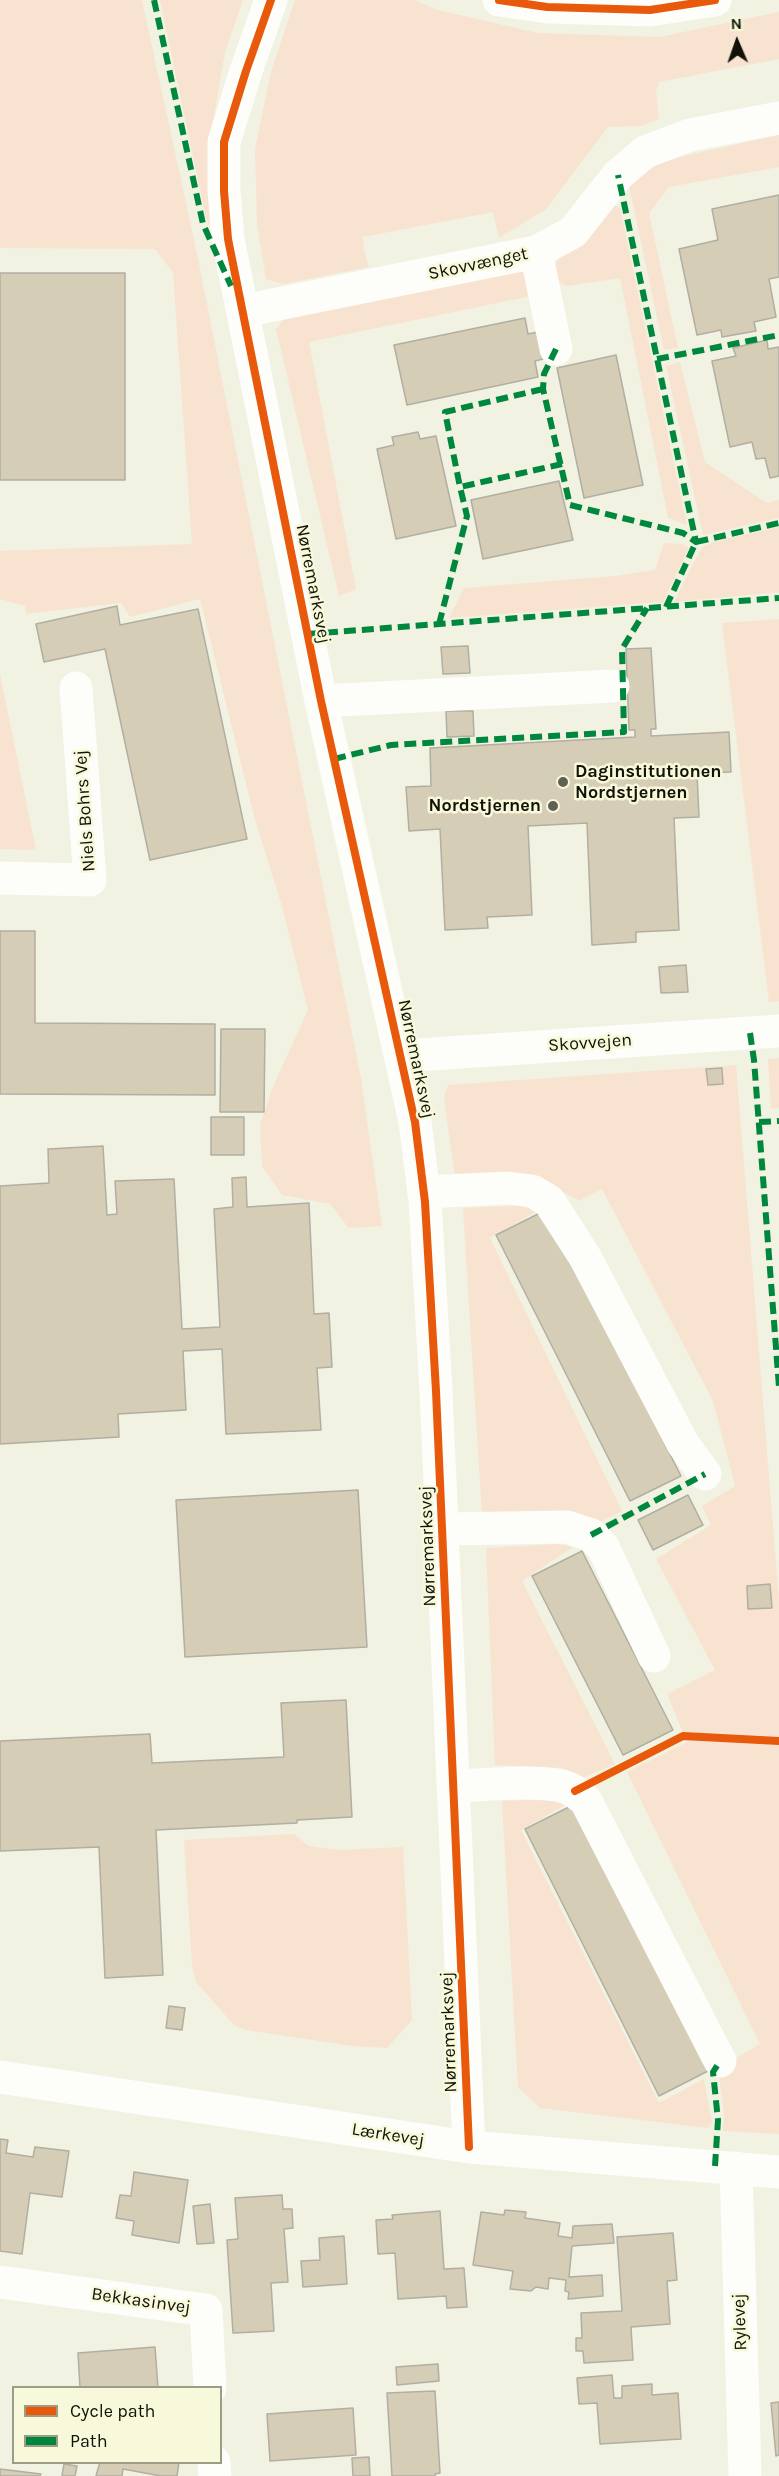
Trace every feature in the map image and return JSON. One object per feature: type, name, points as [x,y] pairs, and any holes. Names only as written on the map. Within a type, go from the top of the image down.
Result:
[{"type":"street","name":"Nørremarksvej","points":[[271,0],[224,142],[224,191],[228,239],[321,701],[415,1122],[424,1192],[436,1391],[469,2147]]},
{"type":"street","points":[[499,0],[547,7],[650,10],[715,0]]},
{"type":"street","name":"Skovvænget","points":[[243,311],[536,252],[573,232],[618,175],[645,152],[690,135],[779,118]]},
{"type":"street","points":[[536,252],[556,348]]},
{"type":"street","points":[[321,701],[613,686]]},
{"type":"street","name":"Niels Bohrs Vej","points":[[0,878],[90,880],[76,688]]},
{"type":"street","name":"Skovvejen","points":[[401,1056],[779,1031]]},
{"type":"street","points":[[424,1192],[508,1188],[532,1191],[549,1201],[585,1257],[683,1444],[705,1473]]},
{"type":"street","points":[[442,1529],[567,1527],[591,1535],[603,1547],[654,1656]]},
{"type":"street","points":[[453,1786],[534,1784],[562,1786],[575,1791],[586,1801],[720,2061]]},
{"type":"street","name":"Lærkevej","points":[[0,2076],[469,2147],[779,2172]]},
{"type":"street","name":"Rylevej","points":[[736,2168],[745,2476]]},
{"type":"street","name":"Bekkasinvej","points":[[0,2282],[206,2310],[210,2386]]},
{"type":"shaded area","points":[[0,0],[142,0],[196,249],[361,1078],[382,1226],[349,1228],[330,1204],[282,1195],[262,1166],[260,1124],[274,1084],[308,1010],[281,903],[254,816],[200,599],[130,617],[121,603],[26,614],[25,606],[0,599],[0,551],[192,544],[173,273],[155,249],[0,248]]},
{"type":"shaded area","points":[[160,0],[243,0],[225,52],[211,133],[216,233],[206,218]]},
{"type":"shaded area","points":[[295,0],[415,0],[438,10],[538,33],[659,37],[779,12],[779,59],[659,82],[656,92],[659,119],[641,126],[608,127],[546,209],[499,238],[493,212],[363,237],[369,267],[283,284],[266,279],[257,224],[255,149],[271,72]]},
{"type":"shaded area","points":[[779,135],[779,167],[669,187],[649,213],[678,348],[664,350],[628,181],[652,163]]},
{"type":"shaded area","points":[[613,205],[620,208],[687,525],[668,518],[620,278],[567,286],[555,280],[554,266],[563,252]]},
{"type":"shaded area","points":[[522,265],[531,296],[309,342],[356,589],[339,596],[276,329],[289,313]]},
{"type":"shaded area","points":[[680,362],[705,462],[767,503],[779,500],[779,518],[703,535],[666,366]]},
{"type":"shaded area","points":[[779,527],[779,592],[674,602],[702,547],[713,542]]},
{"type":"shaded area","points":[[664,543],[682,544],[689,548],[663,602],[449,618],[464,588],[615,576],[655,570]]},
{"type":"shaded area","points":[[779,619],[779,1001],[769,1002],[722,623]]},
{"type":"shaded area","points":[[0,674],[36,850],[0,849]]},
{"type":"shaded area","points":[[779,1058],[779,1108],[771,1109],[768,1059]]},
{"type":"shaded area","points":[[736,1065],[779,1601],[779,2134],[723,2131],[724,2112],[718,2069],[760,2044],[627,1772],[687,1742],[667,1694],[715,1670],[656,1559],[711,1525],[702,1506],[735,1486],[713,1401],[602,1189],[579,1201],[532,1174],[455,1178],[444,1098],[448,1085]]},
{"type":"shaded area","points":[[521,1206],[539,1210],[490,1238],[622,1511],[596,1524],[482,1514],[463,1208]]},
{"type":"shaded area","points":[[557,1544],[573,1547],[522,1581],[615,1764],[583,1778],[562,1768],[495,1765],[486,1548]]},
{"type":"shaded area","points":[[547,1799],[565,1805],[521,1830],[659,2103],[704,2079],[712,2122],[708,2128],[540,2108],[518,2087],[502,1801]]},
{"type":"shaded area","points":[[294,1834],[309,1846],[338,1850],[403,1847],[412,2020],[387,2048],[353,2046],[246,2030],[234,2025],[196,1982],[192,1967],[184,1840]]},
{"type":"building","points":[[779,195],[779,277],[769,279],[776,317],[754,322],[756,331],[722,337],[721,330],[697,335],[679,249],[718,240],[712,209]]},
{"type":"building","points":[[0,273],[125,273],[125,480],[0,480]]},
{"type":"building","points":[[525,318],[528,334],[538,332],[543,359],[535,361],[538,377],[407,405],[394,345]]},
{"type":"building","points":[[767,340],[768,349],[779,347],[779,476],[770,478],[765,458],[756,459],[752,442],[730,447],[712,361],[736,356],[733,348]]},
{"type":"building","points":[[616,355],[643,485],[584,498],[557,368]]},
{"type":"building","points":[[418,432],[420,439],[436,436],[456,526],[396,539],[377,449],[394,445],[392,437]]},
{"type":"building","points":[[559,481],[573,540],[483,559],[471,500]]},
{"type":"building","points":[[117,606],[120,625],[198,609],[247,839],[150,860],[105,649],[44,662],[36,624]]},
{"type":"building","points":[[468,646],[470,673],[443,674],[441,647]]},
{"type":"building","name":"Nordstjernen","points":[[651,648],[656,729],[651,729],[651,736],[729,732],[731,772],[697,773],[699,817],[674,818],[679,930],[636,932],[636,942],[592,945],[587,823],[528,826],[532,915],[487,917],[488,928],[445,930],[440,829],[409,831],[406,787],[431,786],[430,748],[635,737],[635,730],[629,730],[626,649]]},
{"type":"building","points":[[446,711],[473,711],[474,736],[447,737]]},
{"type":"building","points":[[0,931],[35,931],[35,1023],[215,1024],[215,1095],[0,1094]]},
{"type":"building","points":[[686,965],[688,992],[661,993],[659,967]]},
{"type":"building","points":[[221,1029],[265,1029],[264,1112],[220,1112]]},
{"type":"building","points":[[722,1068],[723,1084],[708,1085],[706,1069]]},
{"type":"building","points":[[211,1117],[244,1117],[244,1155],[211,1155]]},
{"type":"building","points":[[103,1146],[107,1215],[117,1214],[115,1181],[174,1179],[182,1329],[220,1327],[214,1209],[233,1207],[232,1178],[246,1177],[247,1207],[309,1203],[314,1314],[329,1313],[332,1367],[317,1368],[321,1430],[226,1434],[222,1349],[183,1351],[186,1410],[118,1414],[119,1437],[0,1444],[0,1186],[49,1183],[48,1149]]},
{"type":"building","points":[[546,1210],[681,1476],[630,1501],[496,1235]]},
{"type":"building","points":[[358,1490],[367,1647],[185,1657],[176,1500]]},
{"type":"building","points":[[688,1495],[703,1525],[653,1550],[638,1520]]},
{"type":"building","points":[[582,1551],[673,1730],[623,1755],[532,1576]]},
{"type":"building","points":[[770,1584],[772,1608],[748,1609],[747,1586]]},
{"type":"building","points":[[346,1700],[352,1817],[297,1820],[297,1823],[156,1830],[163,1975],[105,1978],[99,1847],[0,1851],[0,1741],[150,1734],[152,1763],[284,1757],[281,1703]]},
{"type":"building","points":[[575,1804],[708,2071],[659,2096],[525,1829]]},
{"type":"building","points":[[169,2006],[185,2008],[182,2030],[166,2028]]},
{"type":"building","points":[[0,2139],[8,2140],[6,2153],[33,2157],[35,2147],[69,2151],[62,2197],[30,2193],[22,2254],[0,2251]]},
{"type":"building","points":[[134,2172],[188,2180],[179,2243],[132,2235],[134,2221],[116,2218],[120,2195],[131,2196]]},
{"type":"building","points":[[282,2195],[283,2209],[292,2209],[293,2228],[284,2229],[288,2282],[271,2283],[274,2331],[233,2333],[227,2240],[238,2239],[235,2198]]},
{"type":"building","points":[[210,2204],[214,2243],[197,2244],[193,2206]]},
{"type":"building","points":[[505,2210],[526,2212],[525,2218],[560,2223],[558,2236],[572,2238],[573,2226],[612,2224],[614,2243],[572,2246],[569,2277],[602,2275],[603,2296],[568,2299],[569,2292],[565,2291],[566,2280],[549,2278],[548,2289],[536,2287],[531,2291],[510,2289],[513,2271],[473,2265],[481,2212],[504,2215]]},
{"type":"building","points":[[440,2211],[444,2269],[464,2268],[467,2307],[447,2308],[446,2296],[398,2299],[395,2253],[378,2254],[376,2220],[393,2219],[392,2215]]},
{"type":"building","points":[[673,2233],[677,2280],[667,2281],[670,2324],[631,2327],[633,2360],[584,2363],[583,2351],[576,2351],[576,2338],[582,2338],[581,2313],[622,2311],[617,2237]]},
{"type":"building","points":[[344,2236],[347,2284],[303,2287],[301,2261],[320,2260],[319,2238]]},
{"type":"building","points":[[155,2347],[158,2386],[80,2386],[78,2353]]},
{"type":"building","points":[[438,2364],[439,2381],[397,2385],[396,2367]]},
{"type":"building","points":[[612,2375],[614,2398],[622,2398],[622,2386],[652,2384],[652,2395],[678,2393],[681,2439],[600,2444],[597,2403],[579,2404],[577,2378]]},
{"type":"building","points":[[435,2391],[440,2473],[435,2476],[392,2476],[387,2393]]},
{"type":"building","points":[[779,2402],[779,2455],[776,2456],[771,2403]]},
{"type":"building","points":[[353,2408],[356,2455],[270,2461],[267,2414]]},
{"type":"building","points":[[369,2457],[370,2476],[353,2476],[352,2458]]},
{"type":"building","points":[[64,2464],[77,2466],[75,2476],[62,2476]]},
{"type":"building","points":[[99,2464],[179,2464],[177,2476],[161,2476],[123,2469],[122,2476],[96,2476]]},
{"type":"building","points":[[0,2469],[41,2474],[40,2476],[0,2476]]},
{"type":"marked path","points":[[154,0],[203,224],[231,286]]},
{"type":"marked path","points":[[556,349],[544,374],[543,389],[570,505],[683,533],[696,542],[618,175]]},
{"type":"marked path","points":[[657,359],[779,335]]},
{"type":"marked path","points":[[543,389],[445,412],[460,487],[562,464]]},
{"type":"marked path","points":[[439,624],[467,516],[460,487]]},
{"type":"marked path","points":[[666,607],[696,542],[779,523]]},
{"type":"marked path","points":[[308,634],[779,598]]},
{"type":"marked path","points":[[334,759],[391,745],[624,732],[622,649],[647,608]]},
{"type":"marked path","points":[[750,1033],[779,1387]]},
{"type":"marked path","points":[[759,1122],[779,1121]]},
{"type":"marked path","points":[[591,1535],[705,1474]]},
{"type":"marked path","points":[[715,2166],[718,2120],[713,2072],[720,2061]]},
{"type":"cycle path","points":[[271,0],[224,142],[224,191],[228,239],[321,701],[415,1122],[425,1202],[436,1391],[469,2147]]},
{"type":"cycle path","points":[[499,0],[547,7],[650,10],[715,0]]},
{"type":"cycle path","points":[[575,1791],[683,1736],[779,1741]]},
{"type":"place","name":"Daginstitutionen Nordstjernen","points":[[563,782]]},
{"type":"place","name":"Nordstjernen","points":[[553,806]]}]
